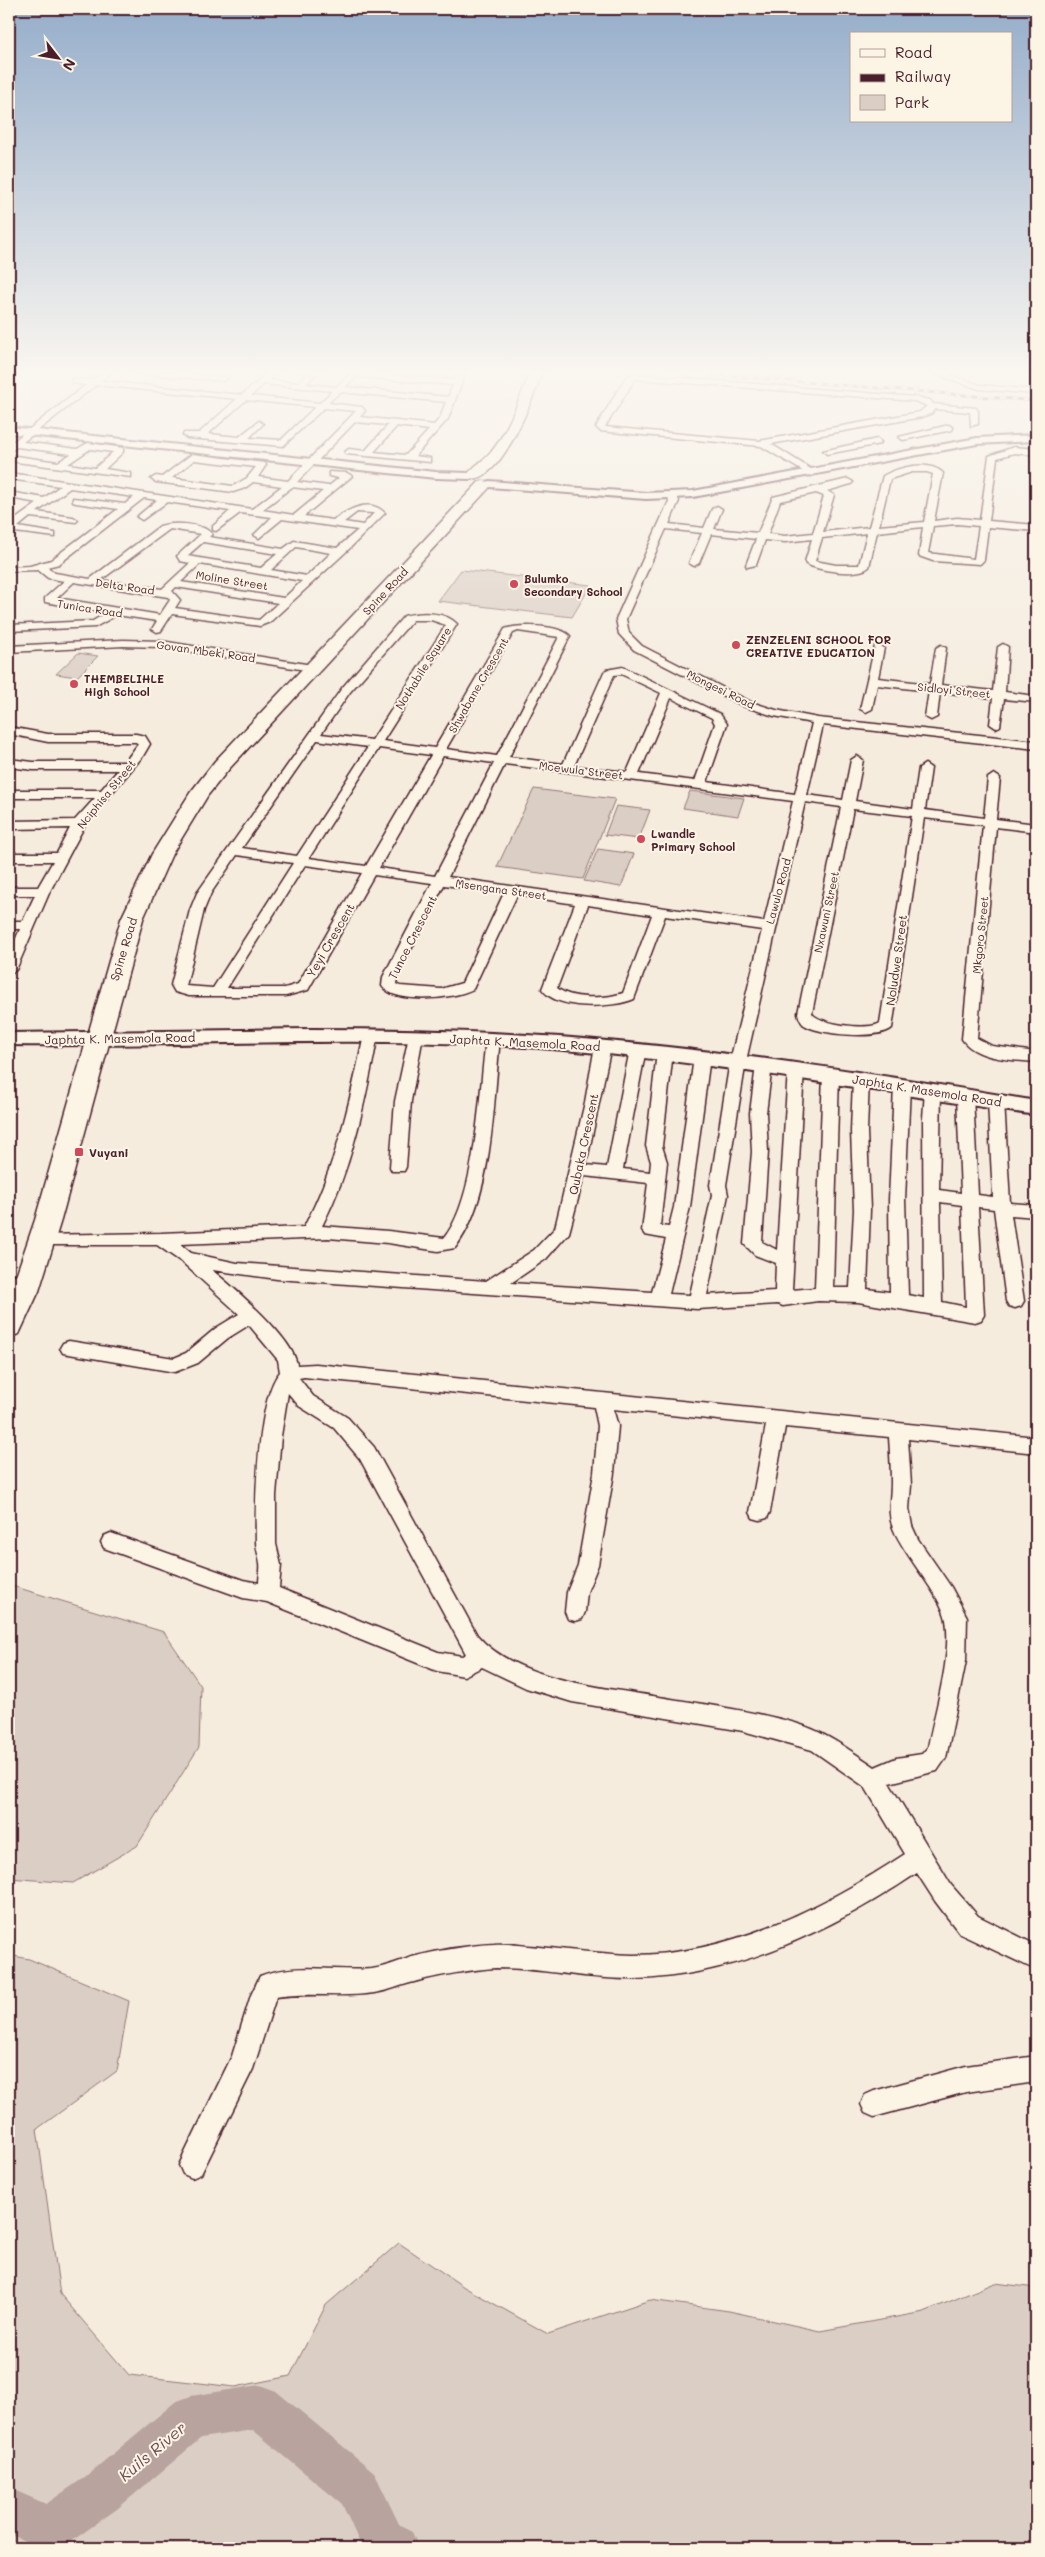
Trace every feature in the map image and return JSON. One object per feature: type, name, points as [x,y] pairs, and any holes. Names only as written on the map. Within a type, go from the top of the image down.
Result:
[{"type":"main road","name":"Spine Road","points":[[9,1326],[19,1280],[42,1239],[132,919],[162,854],[200,793],[222,765],[347,631],[471,490]]},
{"type":"main road","name":"Japhta K. Masemola Road","points":[[9,1039],[371,1035],[493,1039],[603,1046],[764,1064],[1036,1108]]},
{"type":"street","points":[[52,535],[15,529],[12,526],[61,490]]},
{"type":"street","points":[[103,490],[165,500],[194,514],[238,510],[296,518],[309,527]]},
{"type":"street","points":[[254,512],[282,490]]},
{"type":"street","points":[[296,518],[327,490]]},
{"type":"street","points":[[584,490],[646,496],[673,496],[719,490]]},
{"type":"street","points":[[752,565],[760,536],[776,499],[819,490]]},
{"type":"street","points":[[822,490],[829,495],[810,560],[813,565],[861,569],[865,565],[883,490]]},
{"type":"street","points":[[935,490],[923,554],[933,558],[971,562],[979,560],[989,490]]},
{"type":"street","points":[[9,495],[46,501]]},
{"type":"street","points":[[12,569],[40,567],[55,562],[141,496]]},
{"type":"street","name":"Mongesi Road","points":[[673,496],[674,501],[621,619],[621,627],[628,639],[645,652],[747,704],[774,713],[818,721],[1036,745]]},
{"type":"street","points":[[76,500],[126,507]]},
{"type":"street","points":[[142,517],[165,500]]},
{"type":"street","name":"Tunica Road","points":[[72,579],[49,600],[114,612],[166,614],[260,622],[266,620],[339,550],[346,547],[379,512],[355,508],[336,523]]},
{"type":"street","points":[[694,563],[717,509]]},
{"type":"street","points":[[216,528],[238,510]]},
{"type":"street","points":[[9,515],[73,520]]},
{"type":"street","points":[[259,535],[280,515]]},
{"type":"street","points":[[662,526],[785,539],[957,521],[1036,528]]},
{"type":"street","points":[[264,572],[309,527],[336,523],[365,528]]},
{"type":"street","points":[[94,581],[163,528],[170,526],[204,531],[207,534],[182,556],[184,559],[309,579]]},
{"type":"street","points":[[201,539],[286,552]]},
{"type":"street","points":[[294,544],[339,550]]},
{"type":"street","points":[[165,592],[198,561]]},
{"type":"street","name":"Delta Road","points":[[40,567],[52,576],[172,594],[175,600],[166,614]]},
{"type":"street","name":"Moline Street","points":[[174,584],[286,601]]},
{"type":"street","points":[[9,628],[95,624],[114,612]]},
{"type":"street","points":[[156,629],[166,614]]},
{"type":"street","name":"Nothabile Square","points":[[420,617],[450,622],[452,624],[300,860],[218,992],[189,992],[180,989],[178,986],[200,902],[313,736],[357,676],[408,618],[420,617]]},
{"type":"street","name":"Shwabane Crescent","points":[[370,870],[509,631],[518,628],[563,634],[565,638],[441,880]]},
{"type":"street","name":"Govan Mbeki Road","points":[[9,648],[122,643],[161,644],[312,668]]},
{"type":"street","points":[[996,724],[1003,647]]},
{"type":"street","points":[[866,709],[879,648]]},
{"type":"street","points":[[931,718],[941,648]]},
{"type":"street","points":[[567,768],[610,672],[615,669],[628,671],[720,720],[721,724],[700,785]]},
{"type":"street","name":"Sidloyi Street","points":[[872,681],[1036,699]]},
{"type":"street","points":[[632,776],[668,691]]},
{"type":"street","name":"Lawulo Road","points":[[697,1302],[720,1195],[718,1185],[738,1061],[768,927],[802,798],[818,721]]},
{"type":"street","name":"Nciphisa Street","points":[[9,731],[48,738],[141,740],[144,742],[144,747],[79,824],[43,890],[10,965]]},
{"type":"street","name":"Mcewula Street","points":[[313,736],[1036,828]]},
{"type":"street","points":[[848,804],[857,760]]},
{"type":"street","points":[[9,763],[33,766],[128,766]]},
{"type":"street","points":[[918,812],[925,768]]},
{"type":"street","points":[[990,822],[994,778]]},
{"type":"street","points":[[9,794],[104,794]]},
{"type":"street","name":"Nxawuni Street","points":[[808,1020],[805,1013],[848,804]]},
{"type":"street","name":"Noludwe Street","points":[[808,1020],[816,1024],[868,1032],[879,1031],[886,1027],[918,812]]},
{"type":"street","name":"Mkgoro Street","points":[[990,822],[969,1039],[976,1046],[1036,1057]]},
{"type":"street","points":[[9,825],[79,824]]},
{"type":"street","name":"Msengana Street","points":[[234,851],[768,927]]},
{"type":"street","points":[[9,857],[60,857]]},
{"type":"street","name":"Yeyi Crescent","points":[[218,992],[286,992],[303,987],[370,870]]},
{"type":"street","name":"Tunce Crescent","points":[[441,880],[390,978],[389,986],[396,991],[452,993],[468,986],[512,891]]},
{"type":"street","points":[[9,891],[43,890]]},
{"type":"street","points":[[583,900],[549,989],[560,997],[610,1002],[629,996],[660,911]]},
{"type":"street","points":[[9,925],[27,925]]},
{"type":"street","points":[[310,1232],[333,1183],[356,1106],[371,1035]]},
{"type":"street","points":[[398,1167],[398,1127],[402,1093],[416,1036]]},
{"type":"street","points":[[42,1239],[161,1239],[310,1232],[378,1236],[438,1245],[453,1241],[463,1220],[480,1155],[493,1039]]},
{"type":"street","name":"Qubaka Crescent","points":[[490,1287],[538,1257],[556,1240],[567,1218],[603,1046]]},
{"type":"street","points":[[614,1174],[638,1049]]},
{"type":"street","points":[[665,1052],[654,1146],[659,1162],[651,1231],[677,1234]]},
{"type":"street","points":[[659,1299],[677,1234],[702,1057]]},
{"type":"street","points":[[764,1064],[758,1113],[760,1152],[755,1195],[753,1244],[761,1251],[786,1259]]},
{"type":"street","points":[[783,1299],[796,1069]]},
{"type":"street","points":[[824,1295],[831,1074]]},
{"type":"street","points":[[858,1295],[862,1210],[859,1131],[861,1079]]},
{"type":"street","points":[[899,1301],[897,1200],[902,1086]]},
{"type":"street","points":[[933,1091],[930,1156],[933,1195],[933,1307]]},
{"type":"street","points":[[186,1258],[237,1269],[277,1273],[697,1302],[858,1295],[975,1315],[965,1096]]},
{"type":"street","points":[[996,1102],[1002,1206],[1015,1301]]},
{"type":"street","points":[[578,1170],[656,1178]]},
{"type":"street","points":[[933,1195],[1036,1211]]},
{"type":"street","points":[[161,1239],[237,1300],[284,1353],[292,1385],[306,1402],[341,1423],[367,1453],[469,1642],[481,1656],[534,1681],[572,1692],[743,1721],[796,1734],[819,1742],[873,1779],[943,1893],[969,1925],[1036,1958]]},
{"type":"street","points":[[70,1348],[175,1365],[192,1358],[222,1333],[250,1315]]},
{"type":"street","points":[[268,1593],[271,1565],[266,1544],[266,1495],[271,1436],[280,1384],[289,1374],[310,1370],[1036,1445]]},
{"type":"street","points":[[575,1612],[578,1592],[588,1565],[604,1473],[608,1426],[602,1400]]},
{"type":"street","points":[[760,1512],[777,1419]]},
{"type":"street","points":[[873,1779],[896,1769],[929,1762],[938,1751],[955,1661],[956,1617],[948,1600],[911,1545],[902,1526],[899,1509],[901,1485],[898,1432]]},
{"type":"street","points":[[111,1542],[242,1589],[268,1593],[437,1661],[464,1666],[481,1656]]},
{"type":"street","points":[[192,2165],[244,2060],[263,1995],[269,1985],[294,1982],[374,1982],[415,1969],[495,1956],[633,1967],[668,1965],[711,1957],[770,1938],[815,1919],[871,1890],[921,1857]]},
{"type":"street","points":[[874,2104],[966,2079],[1036,2069]]},
{"type":"green space","points":[[461,570],[591,585],[572,617],[438,601]]},
{"type":"green space","points":[[78,653],[98,656],[77,677],[56,674]]},
{"type":"green space","points":[[534,789],[615,799],[583,879],[497,867]]},
{"type":"green space","points":[[690,791],[744,798],[738,816],[683,808]]},
{"type":"green space","points":[[616,806],[650,810],[639,839],[605,835]]},
{"type":"green space","points":[[598,849],[634,854],[621,887],[584,881]]},
{"type":"green space","points":[[9,1585],[164,1632],[201,1686],[199,1747],[137,1846],[73,1883],[9,1878]]},
{"type":"green space","points":[[9,1955],[29,1959],[129,2001],[117,2071],[37,2129],[60,2294],[129,2375],[235,2387],[290,2376],[326,2305],[399,2243],[464,2287],[548,2334],[650,2300],[729,2311],[820,2331],[924,2312],[995,2283],[1036,2288],[1036,2548],[9,2548]]},
{"type":"waterway","name":"Kuils River","points":[[9,2511],[50,2529],[101,2493],[191,2418],[260,2407],[358,2488],[384,2544],[396,2548]]},
{"type":"place","name":"Bulumko Secondary School","points":[[514,584]]},
{"type":"place","name":"ZENZELENI SCHOOL FOR CREATIVE EDUCATION","points":[[736,645]]},
{"type":"place","name":"THEMBELIHLE High School","points":[[74,684]]},
{"type":"place","name":"Lwandle Primary School","points":[[641,839]]},
{"type":"place","name":"Vuyani","points":[[79,1152]]}]
